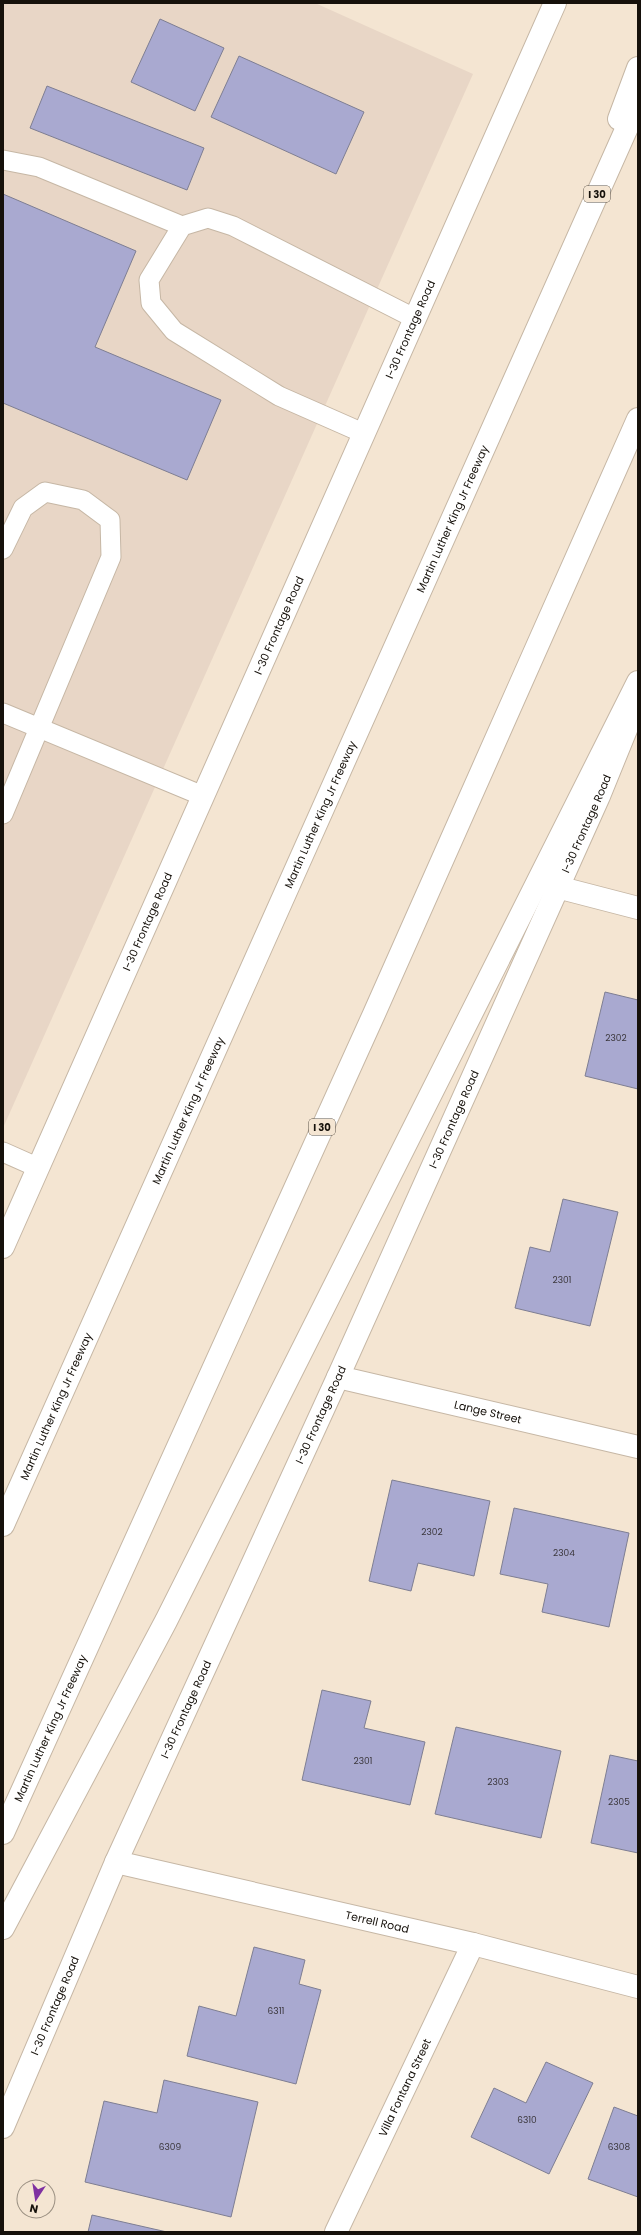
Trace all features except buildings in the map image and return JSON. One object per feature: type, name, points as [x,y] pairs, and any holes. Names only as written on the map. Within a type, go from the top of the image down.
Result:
[{"type":"main road","name":"I-30 Frontage Road","points":[[3,1247],[555,3]]},
{"type":"main road","points":[[557,285],[638,68]]},
{"type":"main road","name":"Martin Luther King Jr Freeway","points":[[3,1525],[638,103]]},
{"type":"main road","name":"Martin Luther King Jr Freeway","points":[[3,1833],[374,1014],[638,419]]},
{"type":"main road","points":[[3,1928],[166,1620],[638,682]]},
{"type":"main road","name":"I-30 Frontage Road","points":[[3,2127],[116,1862],[338,1376],[599,796],[638,701]]},
{"type":"main road","points":[[557,887],[638,908]]},
{"type":"main road","name":"Lange Street","points":[[338,1376],[638,1447]]},
{"type":"main road","name":"Terrell Road","points":[[116,1862],[473,1944],[638,1987]]},
{"type":"main road","name":"Villa Fontana Street","points":[[336,2232],[473,1944]]},
{"type":"lane","points":[[3,160],[39,167],[182,226],[208,218],[234,226],[414,318]]},
{"type":"lane","points":[[182,226],[150,280],[151,303],[174,331],[279,396],[364,433]]},
{"type":"lane","points":[[3,549],[23,508],[46,492],[83,500],[110,520],[111,557],[3,814]]},
{"type":"lane","points":[[3,713],[203,796]]},
{"type":"lane","points":[[3,1152],[39,1168]]},
{"type":"shaded area","points":[[3,3],[315,3],[473,74],[3,1128]]}]
